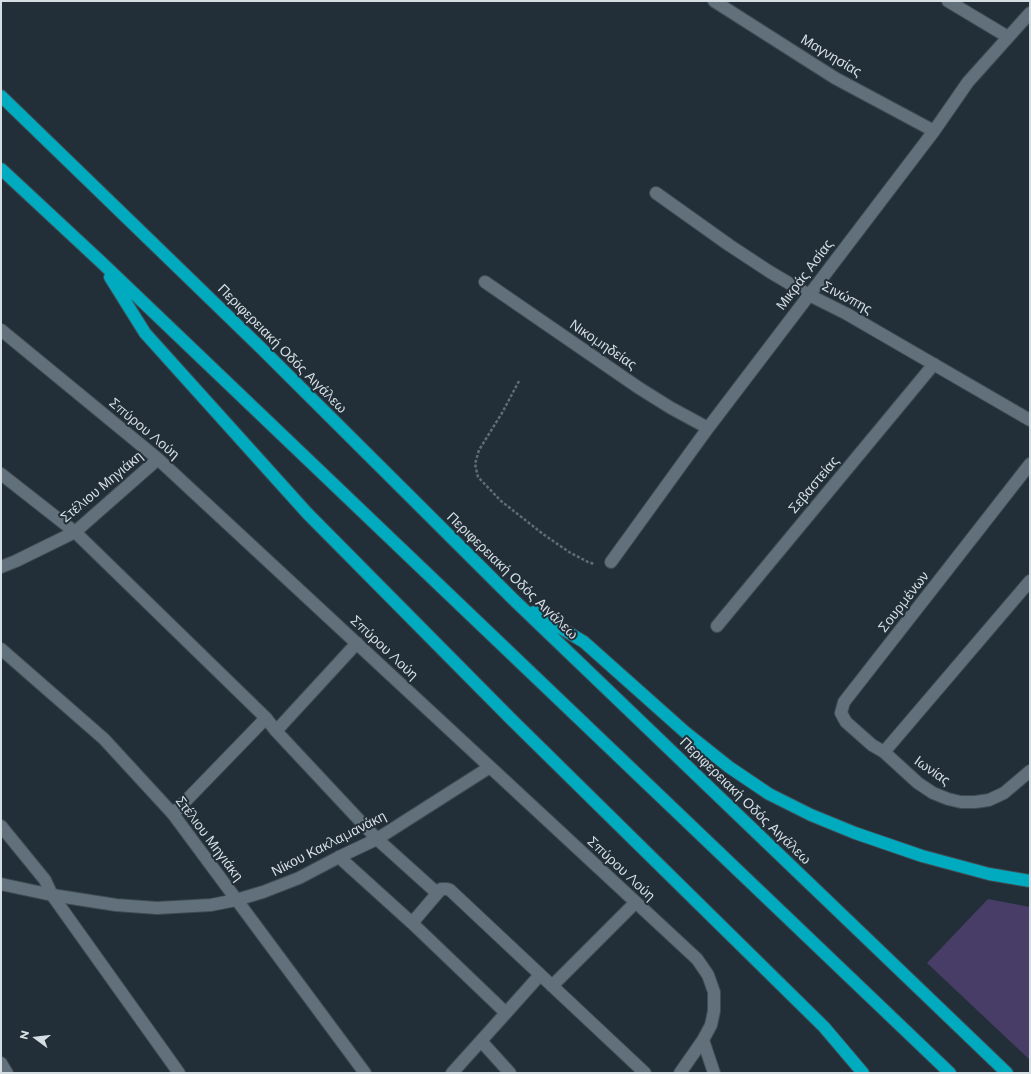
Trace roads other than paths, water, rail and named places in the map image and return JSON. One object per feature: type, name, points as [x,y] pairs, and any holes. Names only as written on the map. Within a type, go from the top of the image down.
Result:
[{"type":"highway","name":"Περιφερειακή Οδός Αιγάλεω","points":[[1,96],[217,306],[514,600],[1007,1073]]},
{"type":"highway","points":[[1,169],[101,262],[950,1073]]},
{"type":"highway","points":[[101,262],[145,333],[307,513],[511,719],[824,1027],[863,1073]]},
{"type":"highway","points":[[514,600],[584,642],[685,732],[729,767],[769,794],[811,815],[855,833],[922,856],[989,874],[1030,881]]},
{"type":"street","name":"Μαγνησίας","points":[[714,1],[835,78],[934,131]]},
{"type":"street","points":[[948,1],[1008,37]]},
{"type":"street","name":"Μικράς Ασίας","points":[[611,562],[708,428],[934,131],[968,82],[1030,13]]},
{"type":"street","name":"Σινώπης","points":[[656,193],[770,272],[809,295],[847,314],[1030,420]]},
{"type":"street","name":"Νικομηδείας","points":[[485,282],[639,388],[708,428]]},
{"type":"street","name":"Σπύρου Λούη","points":[[1,330],[158,459],[697,959],[708,975],[714,992],[714,1011],[711,1025],[704,1040],[680,1073]]},
{"type":"street","name":"Σεβαστείας","points":[[717,626],[934,364]]},
{"type":"street","name":"Στέλιου Μηγιάκη","points":[[1,567],[75,532],[158,459]]},
{"type":"street","name":"Σουρμένων","points":[[884,752],[872,745],[846,722],[841,712],[842,707],[1030,464]]},
{"type":"street","points":[[1,474],[75,532],[266,718],[276,731],[377,839],[437,893]]},
{"type":"street","points":[[884,752],[1030,581]]},
{"type":"street","points":[[276,731],[357,643]]},
{"type":"street","name":"Στέλιου Μηγιάκη","points":[[1,649],[104,739],[173,814],[365,1073]]},
{"type":"street","points":[[173,814],[266,718]]},
{"type":"street","name":"Ιωνίας","points":[[884,752],[918,783],[933,793],[961,802],[989,800],[1004,793],[1030,771]]},
{"type":"street","name":"Νίκου Κακλαμανάκη","points":[[1,884],[52,895],[116,905],[157,908],[191,907],[236,900],[263,892],[299,878],[377,839],[490,767]]},
{"type":"street","points":[[1,826],[45,880],[52,895],[179,1073]]},
{"type":"street","points":[[339,857],[412,923],[506,1013]]},
{"type":"street","points":[[412,923],[437,893],[443,888],[450,890],[645,1073]]},
{"type":"street","points":[[552,986],[635,903]]},
{"type":"street","points":[[452,1073],[540,976]]},
{"type":"street","points":[[704,1040],[714,1073]]},
{"type":"street","points":[[481,1041],[510,1073]]},
{"type":"street","points":[[1,1063],[7,1073]]}]
